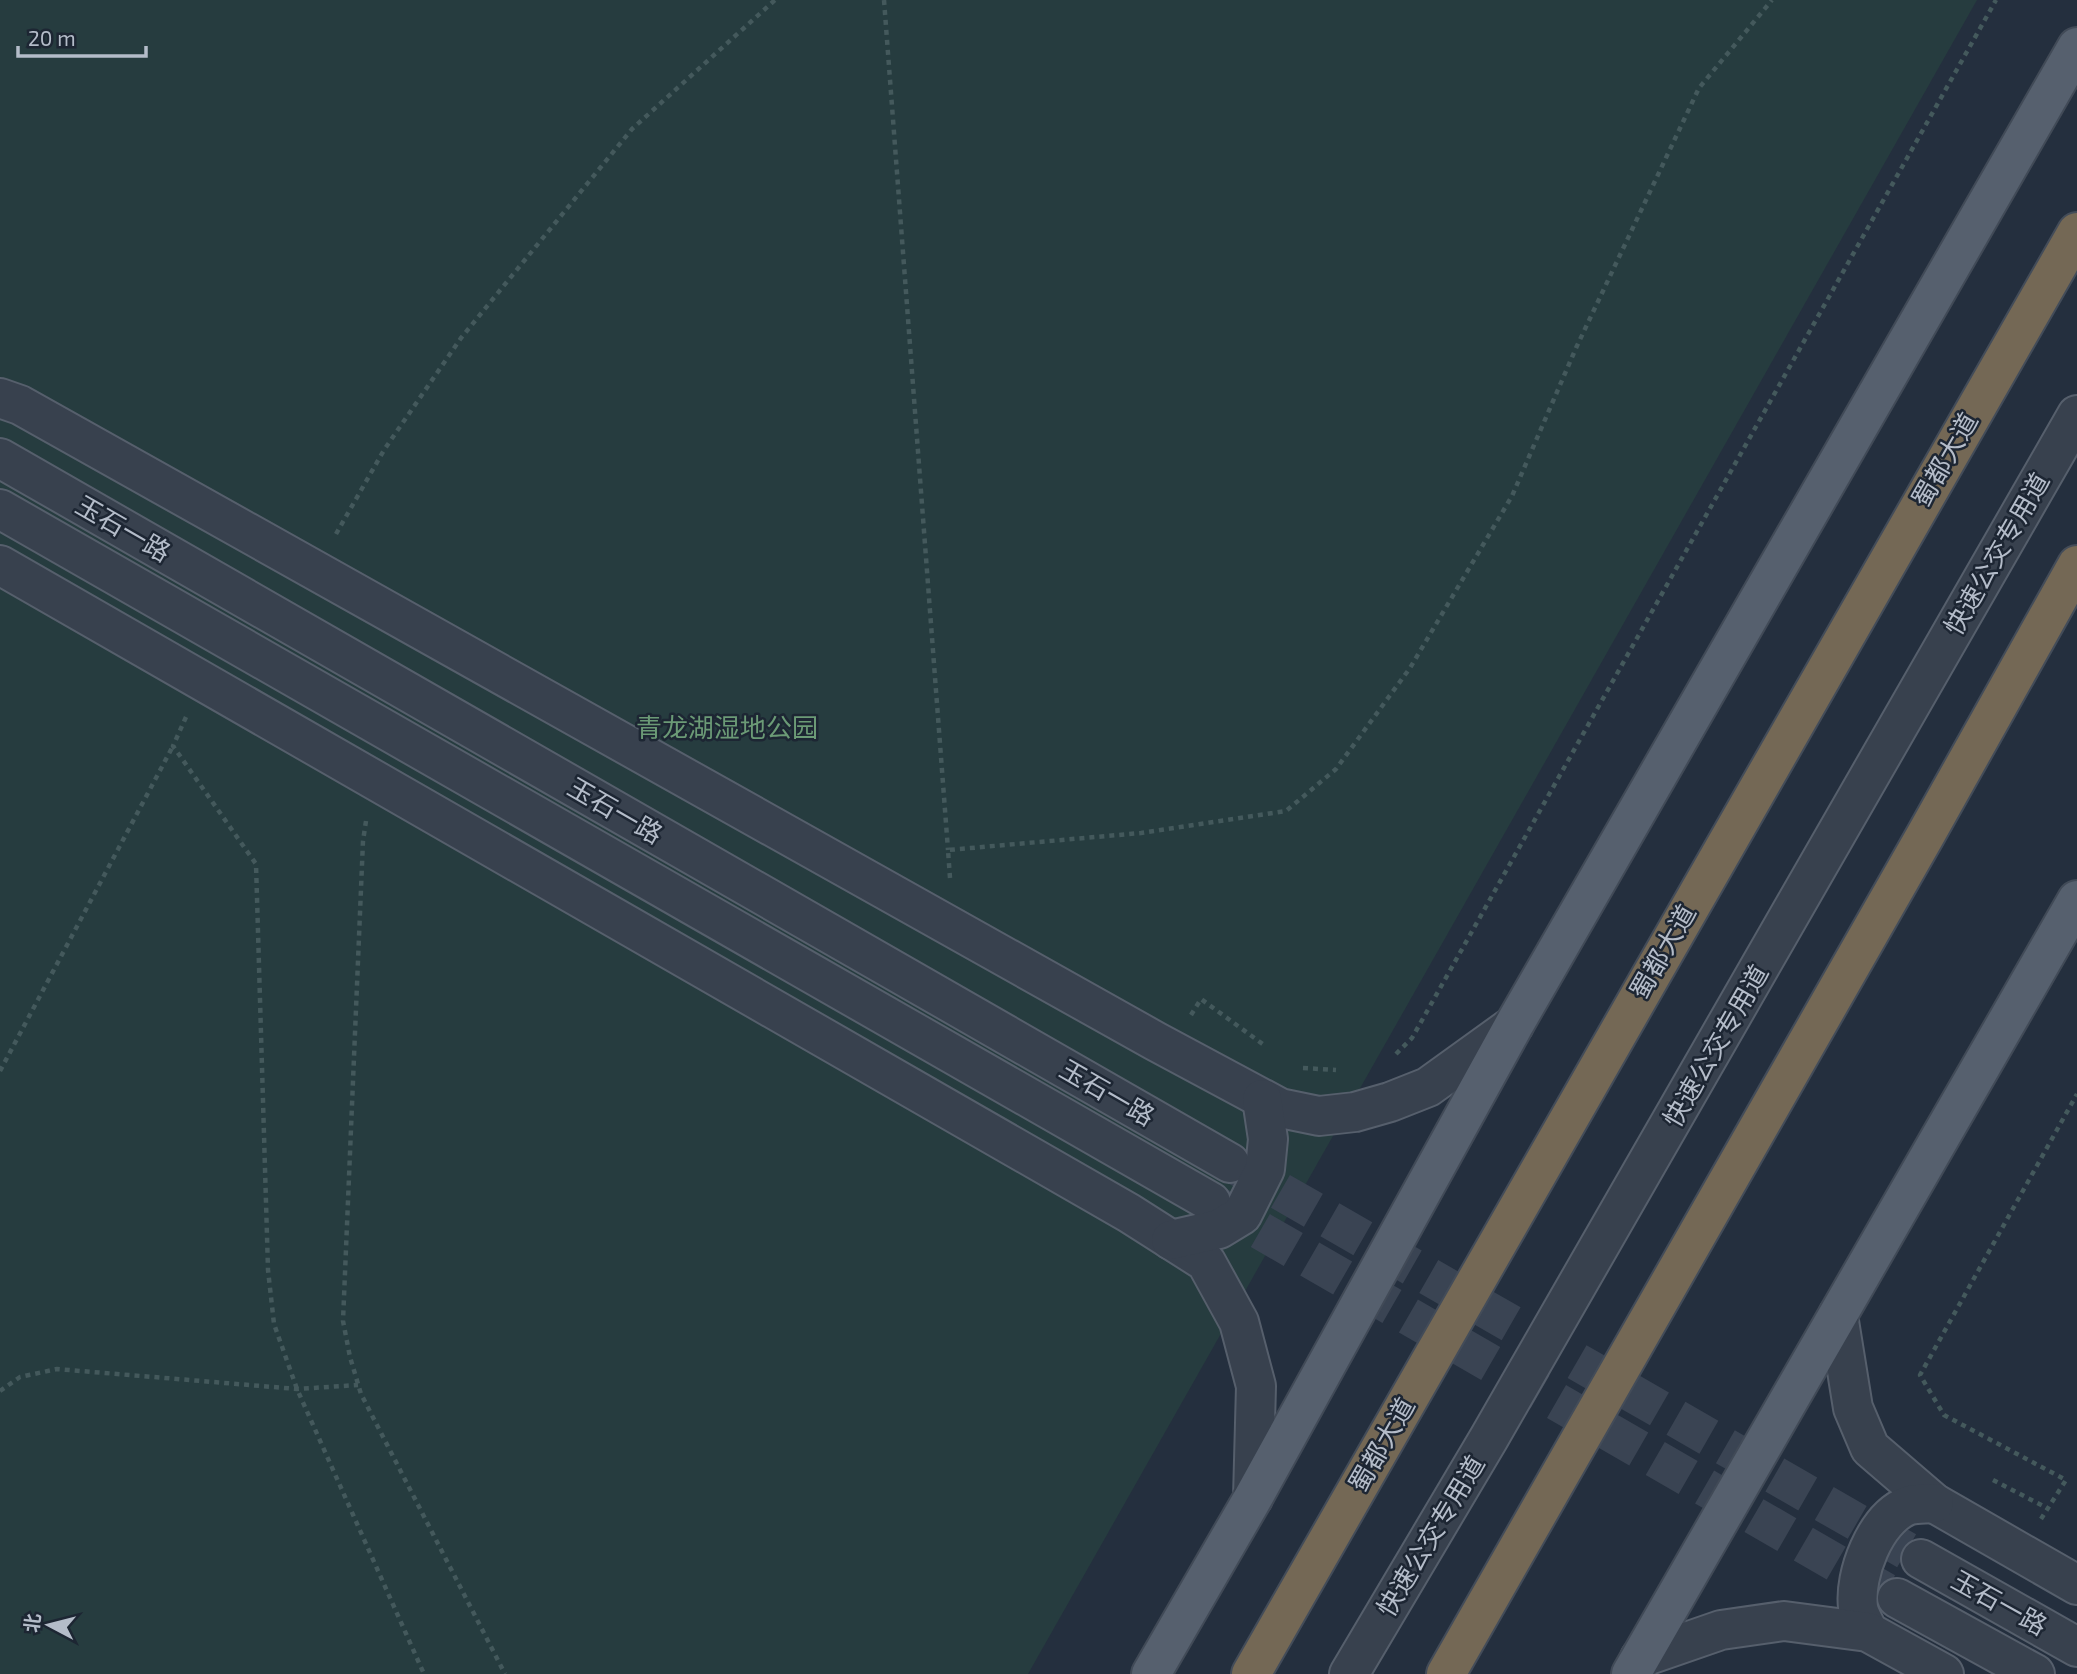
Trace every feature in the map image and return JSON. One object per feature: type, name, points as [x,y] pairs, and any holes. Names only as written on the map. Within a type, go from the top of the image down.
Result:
[{"type":"highway","name":"蜀都大道","points":[[1251,1674],[2077,232]]},
{"type":"highway","points":[[1446,1674],[1926,836],[2077,565]]},
{"type":"main road","points":[[1151,1674],[1252,1498],[1514,1025],[2077,47]]},
{"type":"main road","points":[[1635,1666],[2077,900]]},
{"type":"street","points":[[0,398],[20,405],[1280,1108],[1319,1116],[1355,1112],[1390,1102],[1429,1087],[1514,1025]]},
{"type":"street","name":"快速公交专用道","points":[[1349,1674],[1489,1438],[2077,415]]},
{"type":"street","name":"玉石一路","points":[[0,458],[1230,1163]]},
{"type":"street","name":"玉石一路","points":[[0,509],[1211,1202]]},
{"type":"street","points":[[0,565],[1129,1213],[1206,1262],[1239,1322],[1256,1386],[1252,1498]]},
{"type":"street","points":[[1171,1240],[1219,1229],[1242,1215],[1265,1169],[1268,1139],[1262,1099]]},
{"type":"street","points":[[1838,1315],[1853,1408],[1870,1448],[1934,1503],[2077,1585]]},
{"type":"street","points":[[1868,1632],[1858,1608],[1859,1572],[1872,1544],[1887,1522],[1906,1506],[1934,1503]]},
{"type":"street","name":"玉石一路","points":[[1921,1559],[2077,1647]]},
{"type":"street","points":[[1897,1598],[2035,1674]]},
{"type":"street","points":[[1635,1666],[1721,1630],[1773,1621],[1868,1632],[1944,1674]]},
{"type":"path","points":[[314,571],[384,450],[461,338],[632,129],[775,0]]},
{"type":"path","points":[[884,0],[955,929]]},
{"type":"path","points":[[948,850],[1141,832],[1286,811],[1336,769],[1410,668],[1512,496],[1576,348],[1699,88],[1772,0]]},
{"type":"path","points":[[1395,1056],[1412,1038],[1996,0]]},
{"type":"path","points":[[0,1072],[173,746],[203,681]]},
{"type":"path","points":[[173,746],[256,864],[268,1270],[274,1324],[298,1389],[424,1674]]},
{"type":"path","points":[[374,779],[363,841],[343,1321],[361,1394],[506,1674]]},
{"type":"path","points":[[1202,1023],[1190,1016],[1201,999],[1264,1045]]},
{"type":"path","points":[[1299,1067],[1338,1070]]},
{"type":"path","points":[[1993,1479],[2047,1508],[2066,1480],[1944,1415],[1920,1376],[2077,1094]]},
{"type":"path","points":[[0,1391],[20,1377],[57,1369],[298,1389],[358,1385]]},
{"type":"green space","name":"青龙湖湿地公园","points":[[0,0],[1977,0],[1028,1674],[0,1674]]},
{"type":"tunnel","points":[[1231,1163],[1921,1559]]},
{"type":"tunnel","points":[[1211,1202],[1888,1593]]}]
